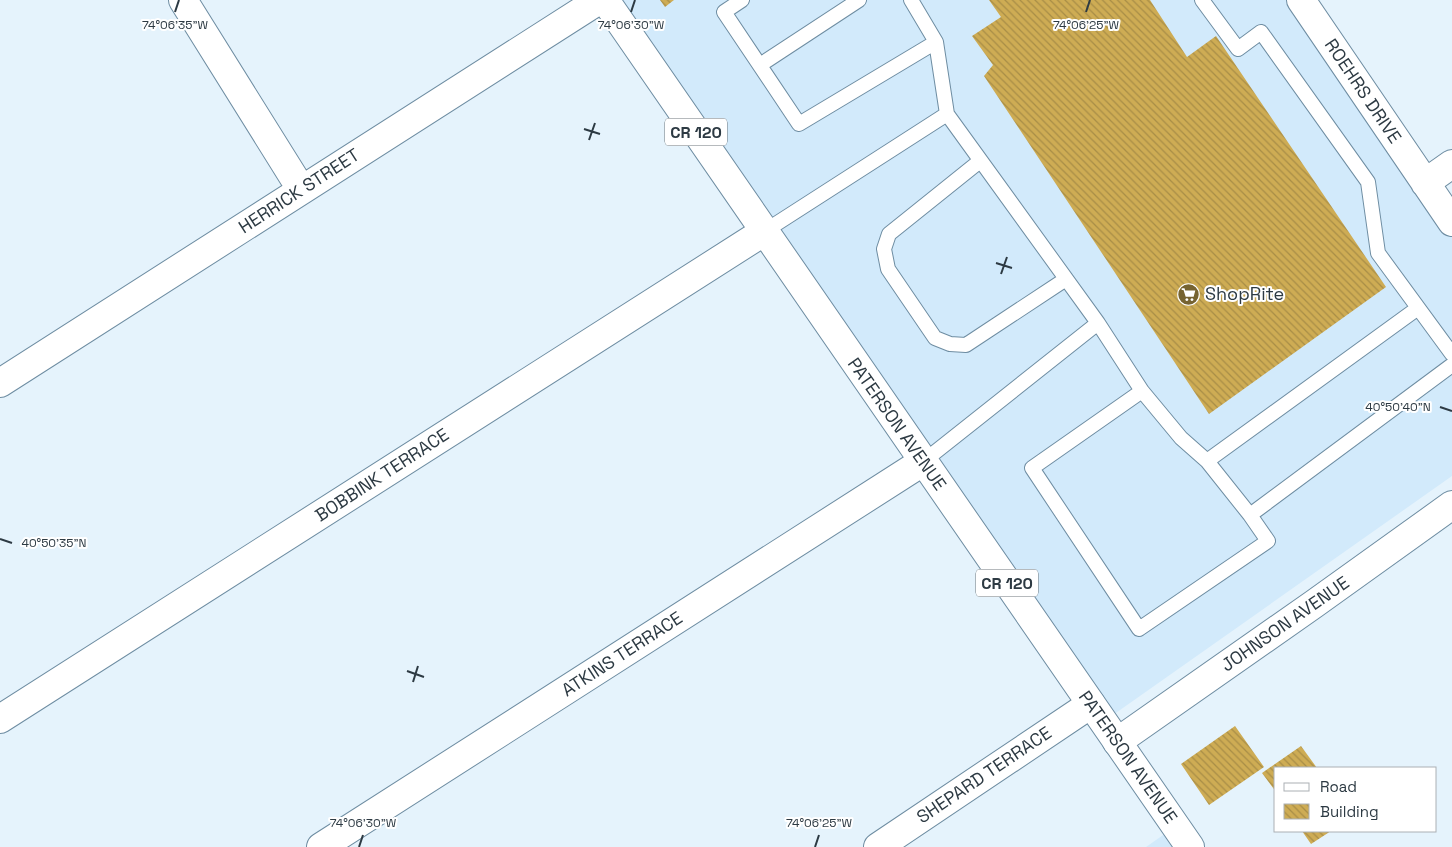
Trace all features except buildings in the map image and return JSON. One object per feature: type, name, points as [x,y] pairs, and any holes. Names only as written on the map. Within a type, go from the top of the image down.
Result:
[{"type":"street","points":[[183,0],[302,189]]},
{"type":"street","name":"HERRICK STREET","points":[[0,383],[599,0]]},
{"type":"street","name":"PATERSON AVENUE","points":[[605,0],[1190,847]]},
{"type":"street","name":"ROEHRS DRIVE","points":[[1301,0],[1452,222]]},
{"type":"street","points":[[1425,183],[1452,164]]},
{"type":"street","name":"BOBBINK TERRACE","points":[[0,719],[765,231]]},
{"type":"street","name":"ATKINS TERRACE","points":[[321,847],[924,462]]},
{"type":"street","name":"JOHNSON AVENUE","points":[[1117,742],[1452,505]]},
{"type":"street","name":"SHEPARD TERRACE","points":[[878,847],[1091,704]]},
{"type":"lane","points":[[742,0],[724,12],[799,124],[936,42]]},
{"type":"lane","points":[[760,65],[859,0]]},
{"type":"lane","points":[[911,0],[936,42],[946,114],[1098,323],[1142,391],[1181,438],[1207,461],[1268,541],[1139,629],[1032,468],[1142,391]]},
{"type":"lane","points":[[1202,0],[1238,49],[1261,32],[1368,182],[1378,253],[1452,354]]},
{"type":"lane","points":[[765,231],[946,114]]},
{"type":"lane","points":[[980,161],[889,234],[884,249],[888,269],[935,338],[950,344],[966,345],[1066,278]]},
{"type":"lane","points":[[1207,461],[1418,308]]},
{"type":"lane","points":[[924,462],[1098,323]]},
{"type":"lane","points":[[1250,515],[1452,365]]},
{"type":"shaded area","points":[[605,0],[1301,0],[1452,222],[1452,476],[1103,722]]},
{"type":"shaded area","points":[[1176,826],[1190,847],[1146,847]]},
{"type":"place","name":"ShopRite","points":[[1189,294]]}]
